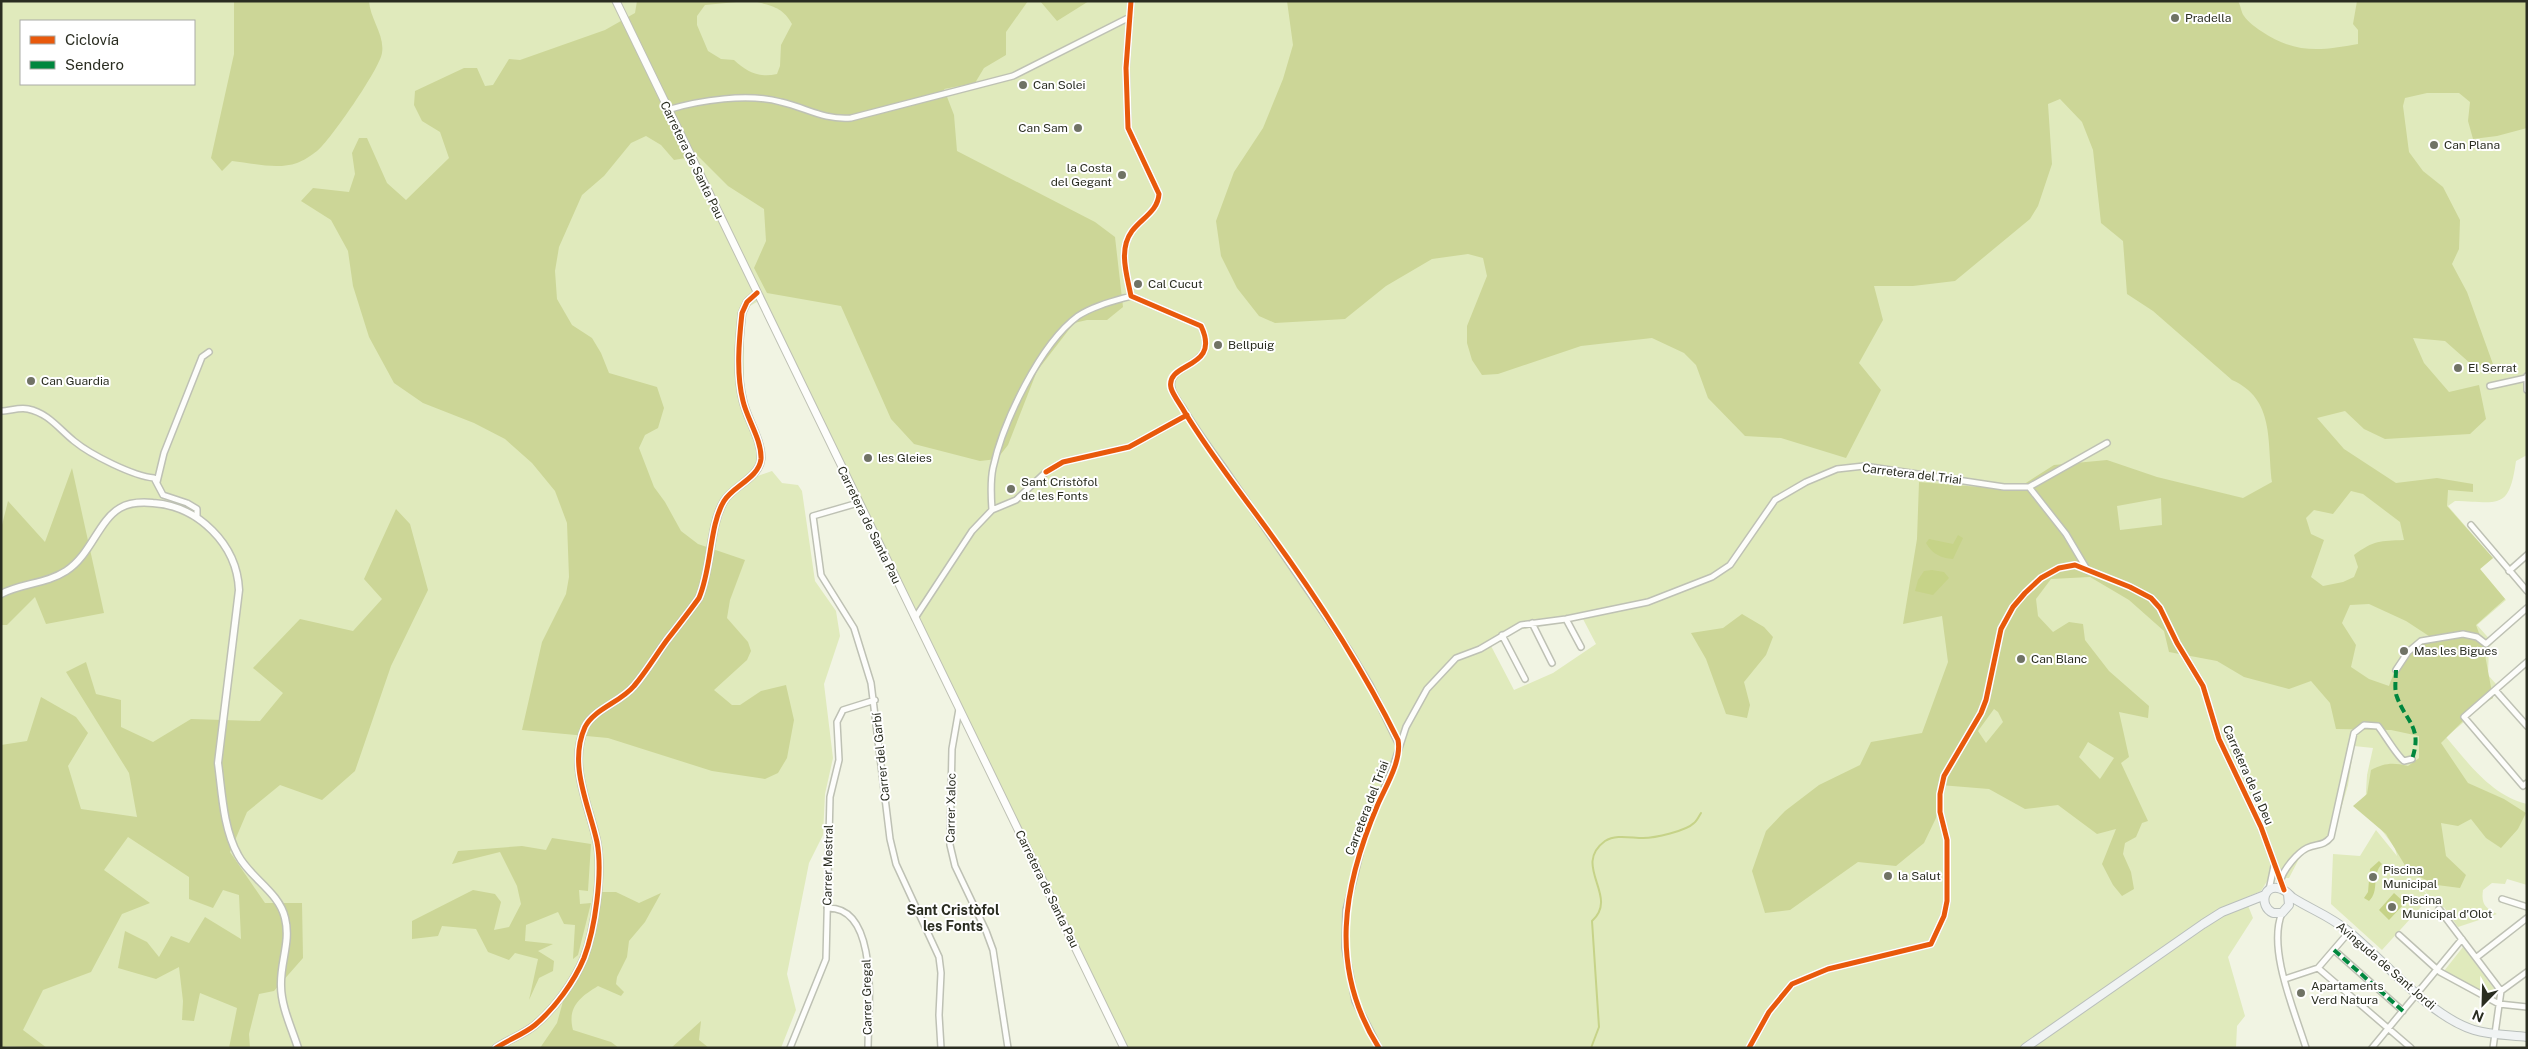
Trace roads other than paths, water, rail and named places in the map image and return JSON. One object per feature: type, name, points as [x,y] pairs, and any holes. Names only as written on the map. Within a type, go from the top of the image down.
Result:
[{"type":"main road","name":"Carretera de Santa Pau","points":[[616,1],[667,110],[1124,1048]]},
{"type":"main road","points":[[2024,1048],[2222,912],[2247,904],[2276,888],[2286,892],[2290,902],[2285,911]]},
{"type":"main road","points":[[2265,907],[2267,892]]},
{"type":"main road","name":"Avinguda de Sant Jordi","points":[[2286,892],[2304,905],[2328,915],[2442,1014],[2474,1030],[2527,1037]]},
{"type":"main road","points":[[2247,904],[2265,907],[2272,913],[2304,905]]},
{"type":"street","points":[[1131,1],[1126,75],[1128,128],[1159,194],[1158,202],[1132,232],[1125,248],[1124,265],[1131,296]]},
{"type":"street","points":[[667,110],[711,101],[766,99],[826,118],[851,118],[1013,76],[1130,17]]},
{"type":"street","points":[[496,1048],[534,1026],[548,1012],[576,974],[588,945],[598,889],[599,863],[597,842],[581,785],[580,759],[586,726],[596,715],[621,699],[635,686],[699,598],[705,584],[716,526],[723,503],[731,490],[752,475],[761,460],[760,449],[740,388],[742,313],[747,302],[757,293]]},
{"type":"street","points":[[992,510],[991,493],[995,460],[1004,431],[1036,362],[1077,317],[1089,310],[1131,296],[1201,326],[1206,346],[1202,357],[1177,371],[1172,379],[1171,388],[1187,415],[1349,650],[1388,720],[1400,748]]},
{"type":"street","points":[[157,482],[164,453],[202,357],[209,352]]},
{"type":"street","points":[[2490,386],[2526,376],[2527,390]]},
{"type":"street","points":[[1,411],[22,408],[38,412],[60,426],[76,442],[132,474],[154,478],[163,495],[187,503],[197,509],[197,516]]},
{"type":"street","points":[[914,618],[972,531],[992,510],[1016,500],[1046,472],[1063,462],[1129,448],[1187,415]]},
{"type":"street","points":[[2089,572],[2066,534],[2029,487],[2107,443]]},
{"type":"street","name":"Carretera del Triai","points":[[1378,1048],[1355,1001],[1345,948],[1344,924],[1346,910],[1359,853],[1400,748],[1406,727],[1427,689],[1456,658],[1480,649],[1521,625],[1566,619],[1662,598],[1682,587],[1724,570],[1730,565],[1775,500],[1806,482],[1837,469],[1864,466],[2004,487],[2029,487]]},
{"type":"street","points":[[1,594],[49,580],[68,570],[83,556],[109,517],[122,507],[138,503],[159,504],[179,508],[197,516],[221,542],[233,560],[238,574],[239,590],[218,763],[229,834],[238,856],[275,898],[285,916],[287,952],[280,986],[298,1048]]},
{"type":"street","name":"Carrer del Garbí","points":[[858,503],[813,516],[820,575],[854,628],[875,700],[893,854],[902,881],[933,941],[940,964],[938,1015],[941,1048]]},
{"type":"street","points":[[2471,525],[2527,591]]},
{"type":"street","points":[[2509,571],[2527,555]]},
{"type":"street","name":"Carretera de la Deu","points":[[1749,1048],[1769,1012],[1792,984],[1828,969],[1931,944],[1944,916],[1947,901],[1947,840],[1940,812],[1944,776],[1968,737],[1983,707],[2000,629],[2013,607],[2041,578],[2059,568],[2075,565],[2130,587],[2151,598],[2160,608],[2177,643],[2203,686],[2220,740],[2261,827],[2274,866],[2286,892]]},
{"type":"street","points":[[2396,670],[2408,652],[2422,640],[2463,634],[2477,637],[2486,644],[2527,608]]},
{"type":"street","points":[[1566,619],[1581,647]]},
{"type":"street","points":[[1532,623],[1552,663]]},
{"type":"street","points":[[1502,635],[1525,679]]},
{"type":"street","points":[[2527,662],[2464,717],[2523,786],[2527,783]]},
{"type":"street","points":[[2495,690],[2527,726]]},
{"type":"street","name":"Carrer Mestral","points":[[790,1048],[826,959],[830,801],[839,756],[838,718],[844,710],[875,700]]},
{"type":"street","name":"Carrer Xaloc","points":[[959,709],[952,749],[950,845],[955,866],[993,950],[1008,1048]]},
{"type":"street","points":[[2522,720],[2527,716]]},
{"type":"street","points":[[2280,879],[2290,865],[2307,848],[2326,844],[2334,832],[2354,733],[2364,725],[2378,726],[2391,742],[2399,758],[2404,761],[2412,759]]},
{"type":"street","points":[[2267,892],[2274,866],[2290,865]]},
{"type":"street","points":[[2502,899],[2527,908]]},
{"type":"street","name":"Carrer Gregal","points":[[827,908],[838,909],[848,914],[862,935],[868,973],[868,1048]]},
{"type":"street","points":[[2439,909],[2501,991],[2493,1048]]},
{"type":"street","points":[[2285,911],[2278,931],[2285,979],[2306,1048]]},
{"type":"street","points":[[2477,957],[2527,918]]},
{"type":"street","points":[[2285,979],[2318,968],[2349,932]]},
{"type":"street","points":[[2399,935],[2437,970],[2499,1004],[2527,1007]]},
{"type":"street","points":[[2372,1048],[2462,939]]},
{"type":"street","points":[[2334,950],[2403,1011]]},
{"type":"street","points":[[2318,968],[2411,1048]]},
{"type":"street","points":[[2501,991],[2527,972]]},
{"type":"waterway","points":[[1591,1048],[1599,1027],[1592,921],[1599,911],[1601,901],[1593,871],[1596,851],[1609,839],[1624,837],[1648,838],[1678,831],[1694,823],[1701,813]]},
{"type":"place","name":"Pradella","points":[[2175,18]]},
{"type":"place","name":"Can Solei","points":[[1023,85]]},
{"type":"place","name":"Can Sam","points":[[1078,128]]},
{"type":"place","name":"Can Plana","points":[[2434,145]]},
{"type":"place","name":"la Costa del Gegant","points":[[1122,175]]},
{"type":"place","name":"Cal Cucut","points":[[1138,284]]},
{"type":"place","name":"Bellpuig","points":[[1218,345]]},
{"type":"place","name":"El Serrat","points":[[2458,368]]},
{"type":"place","name":"Can Guardia","points":[[31,381]]},
{"type":"place","name":"les Gleies","points":[[868,458]]},
{"type":"place","name":"Sant Cristòfol de les Fonts","points":[[1011,489]]},
{"type":"place","name":"Mas les Bigues","points":[[2404,651]]},
{"type":"place","name":"Can Blanc","points":[[2021,659]]},
{"type":"place","name":"la Salut","points":[[1888,876]]},
{"type":"place","name":"Piscina Municipal","points":[[2373,877]]},
{"type":"place","name":"Piscina Municipal d'Olot","points":[[2392,907]]},
{"type":"place","name":"Apartaments Verd Natura","points":[[2301,993]]},
{"type":"district","name":"Sant Cristòfol les Fonts","points":[[953,918]]}]
